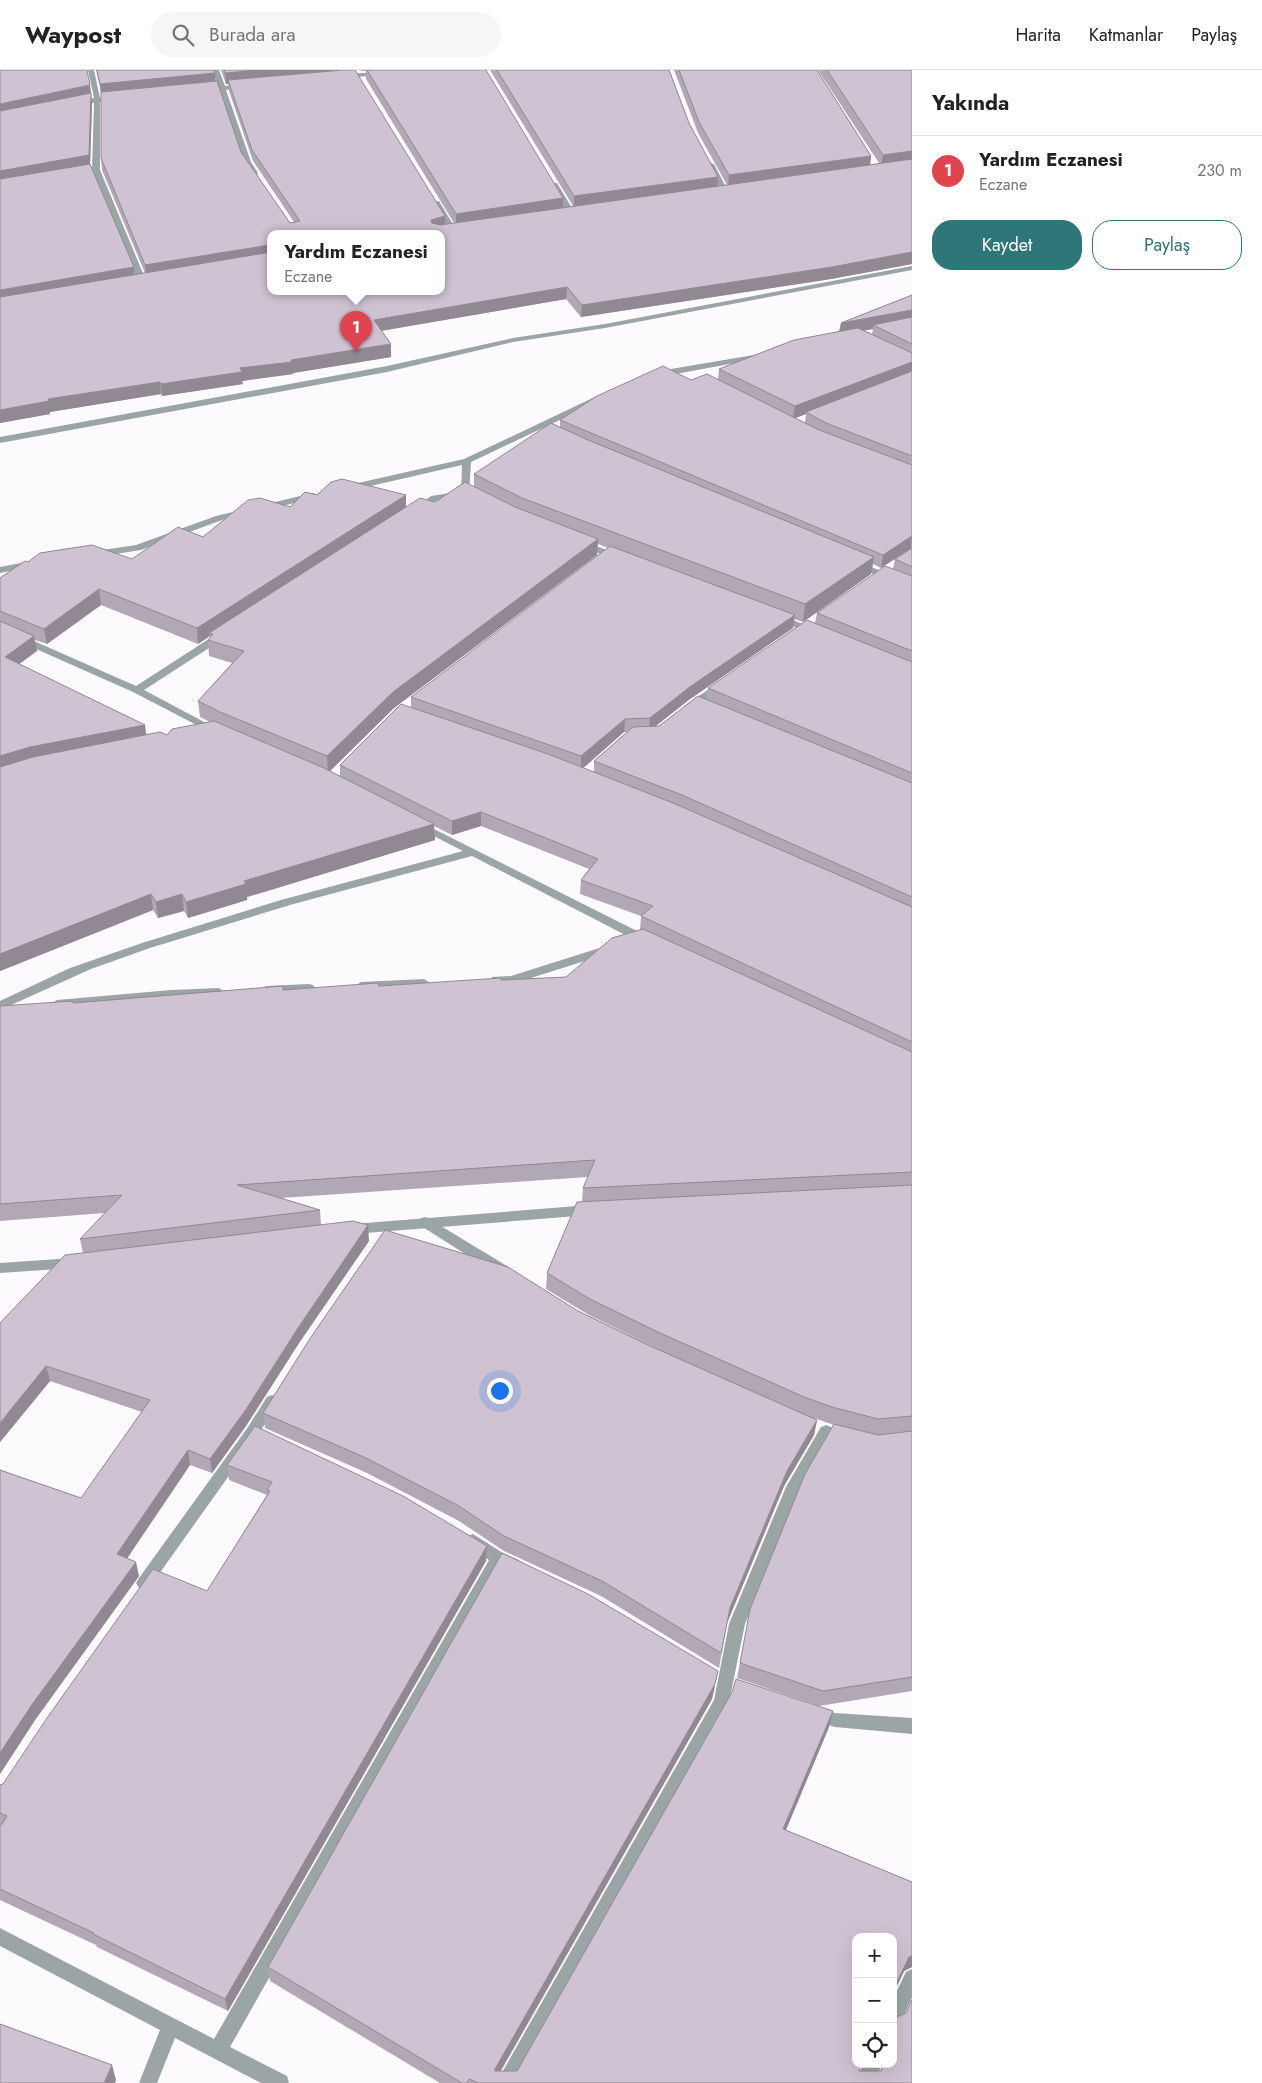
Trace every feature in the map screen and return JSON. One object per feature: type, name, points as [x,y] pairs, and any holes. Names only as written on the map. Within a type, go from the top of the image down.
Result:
[{"type":"street","points":[[91,70],[98,99],[96,170],[143,282]]},
{"type":"street","points":[[216,70],[247,162],[258,178]]},
{"type":"street","points":[[356,72],[362,83]]},
{"type":"street","points":[[338,76],[356,72],[392,72]]},
{"type":"street","points":[[194,91],[252,86]]},
{"type":"street","points":[[68,105],[98,99],[126,97]]},
{"type":"street","points":[[707,159],[729,192],[715,194]]},
{"type":"street","points":[[86,172],[96,170]]},
{"type":"street","points":[[551,179],[571,213]]},
{"type":"street","points":[[433,198],[449,231],[463,229]]},
{"type":"street","points":[[561,214],[581,211]]},
{"type":"street","points":[[0,440],[387,369],[513,340],[605,326],[912,268]]},
{"type":"street","points":[[134,284],[153,281]]},
{"type":"street","points":[[647,376],[773,353]]},
{"type":"street","points":[[685,370],[702,378]]},
{"type":"street","points":[[342,490],[468,461],[604,395]]},
{"type":"street","points":[[536,427],[552,434]]},
{"type":"street","points":[[410,514],[434,498],[471,495],[468,461]]},
{"type":"street","points":[[83,556],[138,548],[219,518],[323,494]]},
{"type":"street","points":[[572,540],[604,556],[626,560]]},
{"type":"street","points":[[846,560],[912,586]]},
{"type":"street","points":[[0,570],[46,562]]},
{"type":"street","points":[[766,613],[821,634]]},
{"type":"street","points":[[0,629],[137,690],[221,734],[198,736]]},
{"type":"street","points":[[137,690],[228,632]]},
{"type":"street","points":[[681,714],[700,704],[734,676]]},
{"type":"street","points":[[406,818],[647,941],[512,980],[482,981]]},
{"type":"street","points":[[0,1008],[98,962],[356,882],[474,852]]},
{"type":"street","points":[[346,987],[434,983]]},
{"type":"street","points":[[258,990],[317,988]]},
{"type":"street","points":[[47,1005],[171,994],[229,992]]},
{"type":"street","points":[[0,1008],[28,1007]]},
{"type":"street","points":[[341,1231],[426,1222],[607,1209]]},
{"type":"street","points":[[426,1222],[517,1279]]},
{"type":"street","points":[[379,1241],[390,1225]]},
{"type":"street","points":[[0,1268],[85,1261]]},
{"type":"street","points":[[134,1598],[253,1431],[279,1389]]},
{"type":"street","points":[[505,2083],[722,1702],[737,1624],[792,1486],[824,1430]]},
{"type":"street","points":[[253,1431],[271,1439]]},
{"type":"street","points":[[460,1533],[498,1558],[524,1570]]},
{"type":"street","points":[[218,2050],[498,1558]]},
{"type":"street","points":[[709,1673],[726,1683],[744,1689]]},
{"type":"street","points":[[798,1708],[835,1720],[912,1726]]},
{"type":"street","points":[[0,1937],[280,2083]]},
{"type":"street","points":[[897,2011],[912,1978]]},
{"type":"street","points":[[148,2083],[171,2026]]},
{"type":"street","points":[[864,2083],[871,2068]]},
{"type":"building","points":[[0,70],[87,70],[90,85],[0,104]]},
{"type":"building","points":[[97,70],[214,70],[215,73],[100,84]]},
{"type":"building","points":[[224,70],[258,70],[225,73]]},
{"type":"building","points":[[355,70],[445,216],[431,220],[432,223],[440,225],[912,159],[912,252],[832,267],[582,305],[567,287],[374,320],[391,344],[291,360],[292,362],[240,368],[242,372],[48,399],[49,401],[0,410],[0,297],[267,253],[267,295],[445,295],[445,230],[267,230],[267,245],[145,265],[101,158],[101,92],[217,81],[241,152],[290,223],[300,221],[252,150],[228,80]]},
{"type":"building","points":[[367,70],[486,70],[563,198],[456,214]]},
{"type":"building","points":[[497,70],[669,70],[689,123],[718,177],[574,196]]},
{"type":"building","points":[[679,70],[817,70],[871,156],[729,175],[699,122]]},
{"type":"building","points":[[827,70],[912,70],[912,151],[883,155]]},
{"type":"building","points":[[91,93],[89,155],[0,171],[0,111]]},
{"type":"building","points":[[90,164],[134,267],[0,290],[0,179]]},
{"type":"building","points":[[912,295],[912,310],[841,323]]},
{"type":"building","points":[[912,317],[912,344],[873,325]]},
{"type":"building","points":[[858,328],[912,353],[912,362],[795,406],[719,369],[794,340]]},
{"type":"building","points":[[663,366],[691,380],[707,374],[819,430],[912,465],[912,536],[883,555],[560,420],[597,396]]},
{"type":"building","points":[[912,371],[912,456],[826,423],[806,412]]},
{"type":"building","points":[[551,423],[588,440],[874,557],[805,604],[522,498],[474,474]]},
{"type":"building","points":[[342,479],[406,495],[197,628],[99,589],[44,629],[0,611],[0,578],[40,553],[92,545],[132,559],[178,527],[203,537],[248,500],[260,498],[290,507],[305,492],[317,495],[331,482]]},
{"type":"building","points":[[465,482],[515,507],[598,539],[393,692],[327,756],[198,701],[244,651],[208,640],[213,634],[209,633],[420,498],[435,502]]},
{"type":"building","points":[[610,546],[795,615],[691,686],[650,718],[625,719],[581,756],[411,697]]},
{"type":"building","points":[[912,548],[912,567],[895,559]]},
{"type":"building","points":[[885,566],[912,576],[912,651],[817,613]]},
{"type":"building","points":[[807,620],[912,662],[912,773],[708,688]]},
{"type":"building","points":[[0,621],[34,636],[5,657],[145,725],[30,747],[0,756]]},
{"type":"building","points":[[698,696],[912,783],[912,897],[682,795],[594,761],[633,727],[659,726]]},
{"type":"building","points":[[401,704],[548,754],[673,803],[912,907],[912,1042],[641,916],[653,906],[581,880],[598,859],[481,812],[452,821],[340,765]]},
{"type":"building","points":[[214,721],[324,768],[434,824],[244,881],[246,884],[186,902],[182,894],[156,902],[151,894],[0,954],[0,767],[33,757],[160,732],[167,735],[172,729]]},
{"type":"building","points":[[643,929],[912,1052],[912,1172],[583,1188],[595,1160],[237,1185],[320,1210],[80,1239],[122,1195],[0,1204],[0,1006],[73,1001],[73,1003],[283,986],[283,990],[378,983],[379,986],[501,978],[501,980],[566,977],[612,938]]},
{"type":"building","points":[[912,1185],[912,1416],[878,1419],[832,1407],[804,1397],[660,1333],[590,1299],[547,1273],[577,1202]]},
{"type":"building","points":[[353,1221],[368,1225],[298,1328],[245,1411],[210,1459],[188,1450],[117,1554],[136,1562],[31,1706],[0,1753],[0,1470],[81,1498],[150,1400],[46,1366],[0,1423],[0,1323],[65,1255]]},
{"type":"building","points":[[385,1230],[508,1267],[578,1311],[648,1345],[817,1420],[787,1471],[730,1608],[721,1653],[602,1581],[504,1536],[459,1506],[366,1458],[263,1413],[311,1337]]},
{"type":"building","points":[[834,1424],[878,1435],[912,1431],[912,1677],[823,1691],[740,1663],[750,1609],[805,1474]]},
{"type":"building","points":[[255,1426],[403,1496],[487,1546],[225,1999],[94,1933],[0,1889],[0,1827],[7,1816],[0,1813],[0,1785],[3,1784],[47,1718],[153,1569],[207,1591],[270,1491],[267,1490],[272,1482],[227,1465]]},
{"type":"building","points":[[502,1553],[588,1594],[718,1671],[715,1684],[495,2071],[517,2071],[732,1692],[736,1679],[833,1711],[783,1829],[912,1882],[912,1956],[909,1957],[897,1982],[897,1933],[852,1933],[852,2068],[860,2068],[859,2071],[881,2071],[882,2068],[897,2068],[897,2017],[906,2013],[912,2000],[912,2083],[478,2083],[469,2079],[467,2083],[462,2083],[268,1967]]},
{"type":"building","points":[[0,2024],[112,2065],[104,2083],[0,2083]]},
{"type":"place","name":"Yardım Eczanesi","points":[[356,352]]}]
